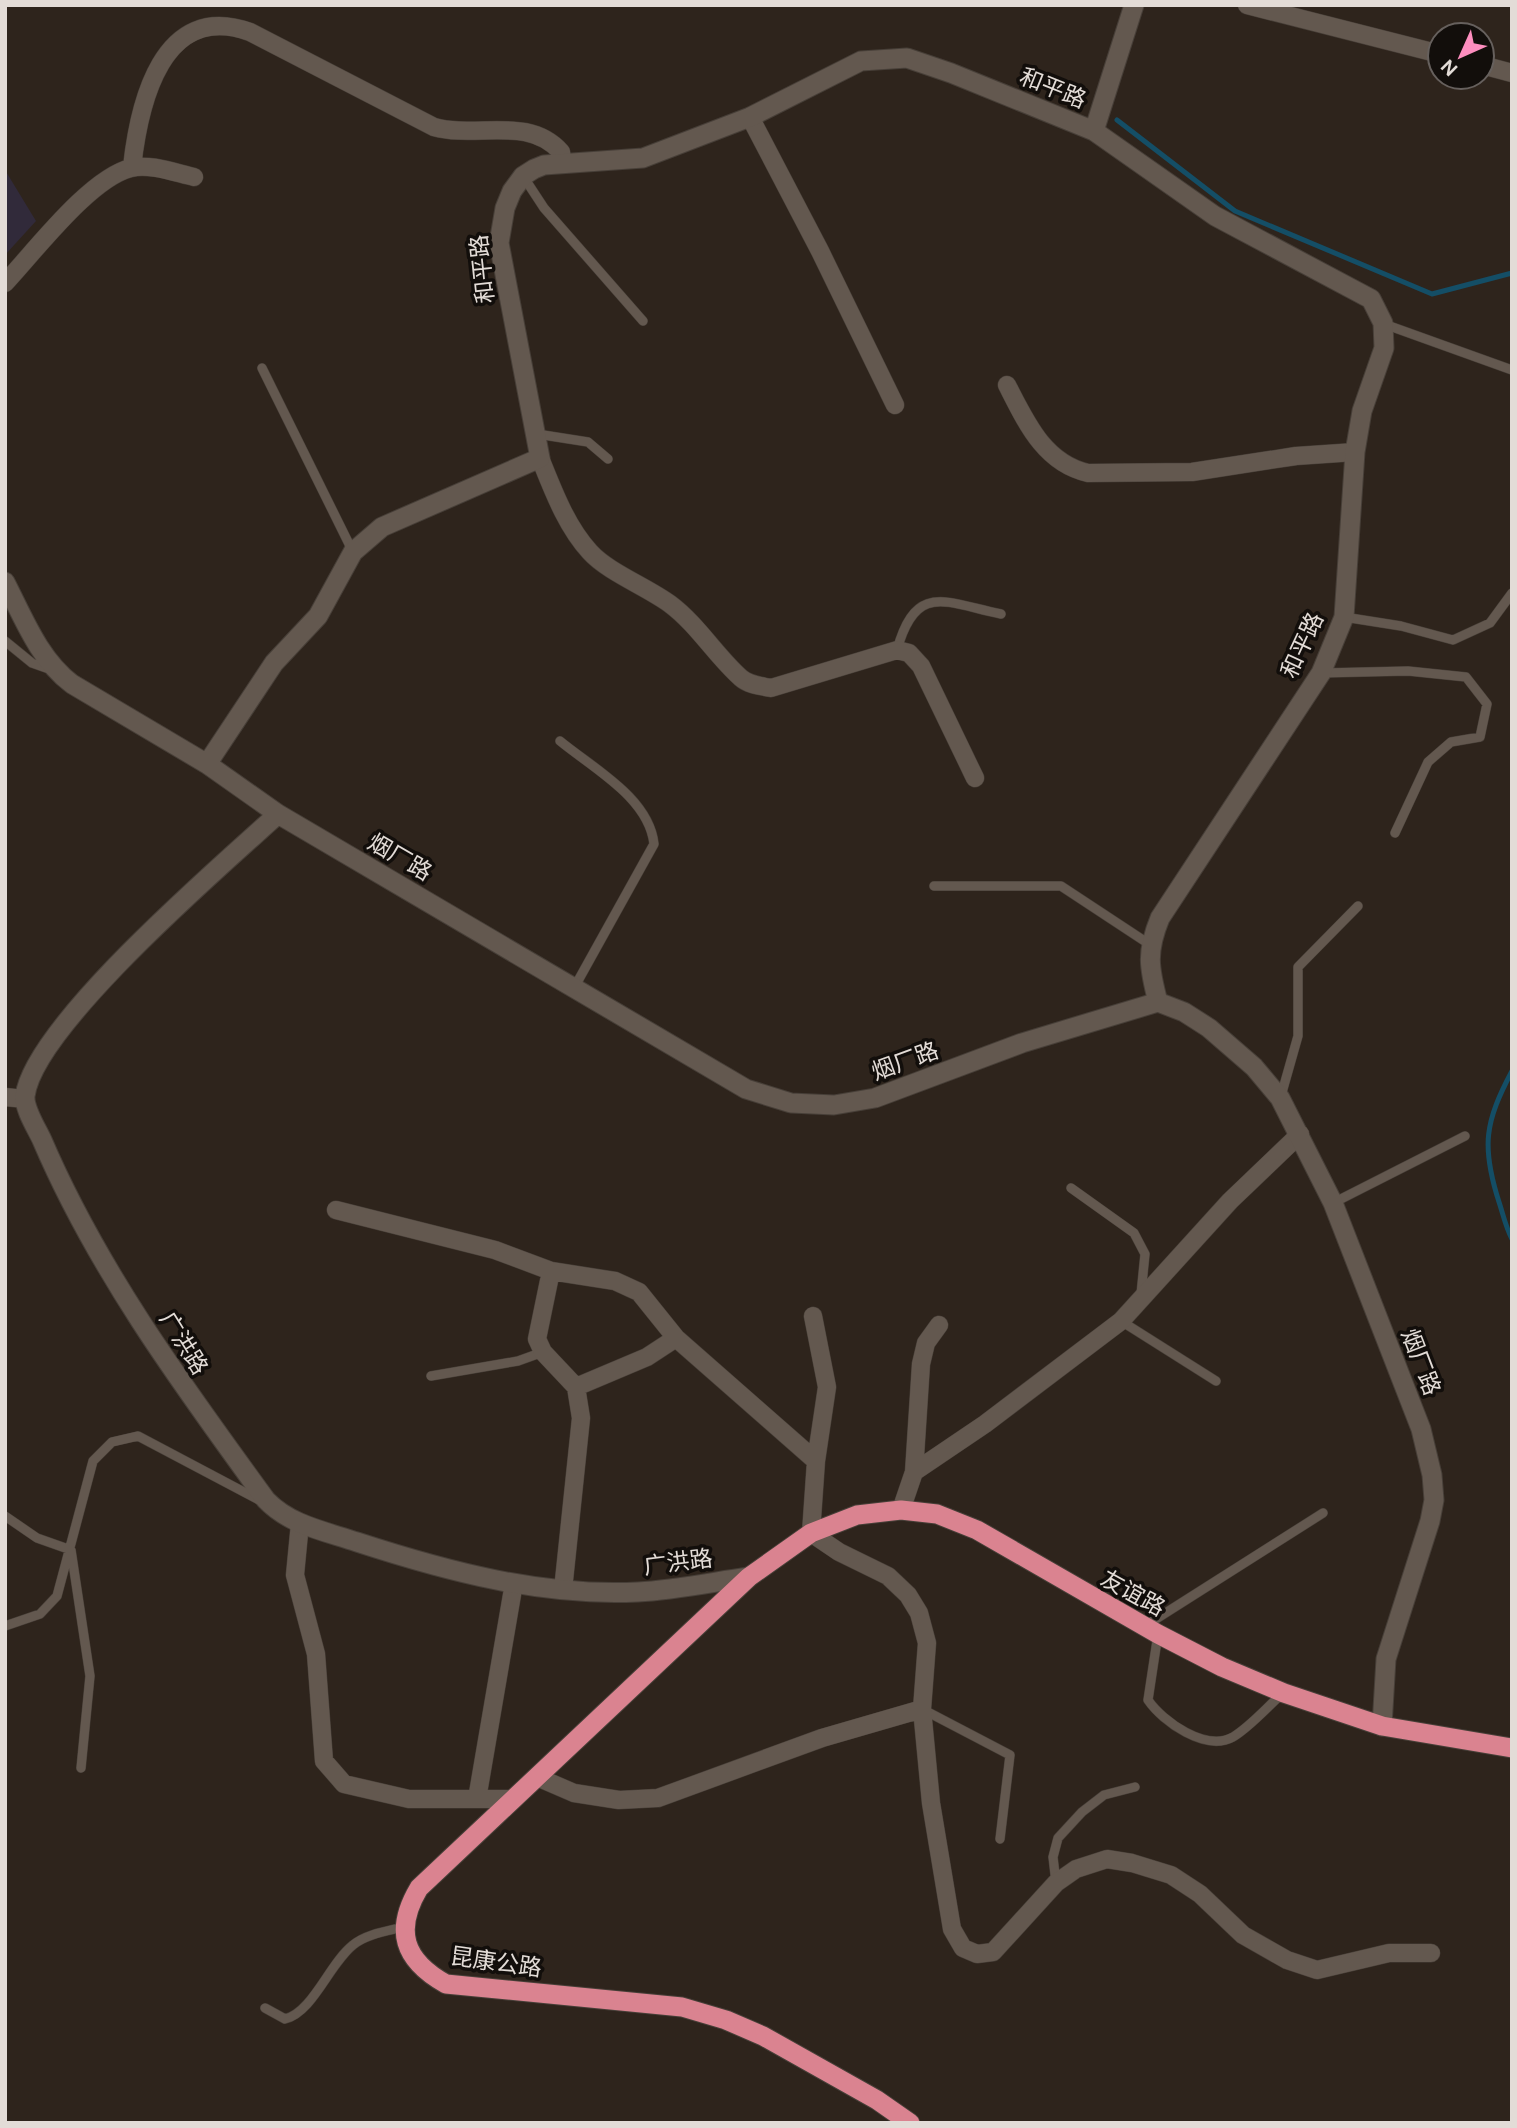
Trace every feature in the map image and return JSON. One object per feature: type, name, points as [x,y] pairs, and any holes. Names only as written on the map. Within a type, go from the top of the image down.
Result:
[{"type":"highway","name":"友谊路","points":[[749,1577],[811,1533],[857,1515],[901,1510],[937,1514],[977,1530],[1151,1631],[1222,1667],[1283,1693],[1382,1726],[1512,1748]]},
{"type":"highway","points":[[404,1927],[408,1906],[419,1888],[749,1577]]},
{"type":"highway","name":"昆康公路","points":[[404,1927],[412,1957],[425,1972],[446,1984],[682,2007],[726,2020],[763,2036],[911,2123]]},
{"type":"street","name":"和平路","points":[[1094,131],[1134,5]]},
{"type":"street","points":[[1247,5],[1290,10],[1426,50]]},
{"type":"street","points":[[132,167],[136,127],[160,62],[181,40],[202,28],[221,25],[250,32],[434,127],[451,132],[526,130],[539,135],[561,152],[563,164]]},
{"type":"street","name":"和平路","points":[[540,458],[499,243],[505,208],[523,176],[544,165],[643,158],[750,117],[862,61],[907,58],[1094,131],[1215,216],[1371,299],[1382,323],[1384,348],[1362,411],[1355,452],[1343,617],[1321,674],[1173,895],[1149,944]]},
{"type":"street","points":[[750,117],[820,251],[895,405]]},
{"type":"street","points":[[5,283],[87,194],[111,176],[132,167],[194,177]]},
{"type":"street","points":[[1007,385],[1038,440],[1056,460],[1079,471],[1192,472],[1296,456],[1355,452]]},
{"type":"street","points":[[207,764],[266,674],[318,616],[353,552],[382,527],[540,458],[554,494],[589,551],[608,567],[619,571],[673,606],[703,634],[742,678],[751,684],[771,688],[796,683],[897,650],[909,653],[921,666],[975,778]]},
{"type":"street","name":"烟厂路","points":[[5,582],[54,671],[207,764],[278,814],[698,1064],[746,1089],[791,1103],[834,1105],[875,1098],[1022,1043],[1158,1002],[1184,1012],[1209,1028],[1254,1067],[1280,1098],[1300,1134],[1333,1203],[1420,1429],[1432,1475],[1434,1500],[1430,1521],[1386,1659],[1382,1726]]},
{"type":"street","name":"广洪路","points":[[278,814],[142,939],[76,1012],[15,1098],[104,1261],[178,1383],[272,1507],[281,1515],[300,1523],[399,1556],[514,1583],[563,1590],[639,1592],[749,1577]]},
{"type":"street","points":[[1149,944],[1150,971],[1158,1002]]},
{"type":"street","points":[[914,1472],[985,1424],[1121,1321],[1230,1201],[1300,1134]]},
{"type":"street","points":[[336,1210],[495,1250],[551,1270],[615,1281],[639,1292],[676,1338],[816,1461]]},
{"type":"street","points":[[551,1270],[537,1339],[544,1352],[576,1387],[581,1418],[563,1590]]},
{"type":"street","points":[[813,1316],[827,1387],[816,1461],[811,1533],[839,1552],[888,1576],[908,1595],[919,1613],[927,1643],[922,1709],[931,1803],[952,1929],[964,1948],[977,1954],[993,1952],[1056,1883],[1076,1869],[1107,1859],[1132,1863],[1171,1875],[1200,1894],[1243,1935],[1287,1960],[1317,1970],[1389,1953],[1431,1953]]},
{"type":"street","points":[[901,1510],[914,1472],[921,1364],[926,1343],[939,1325]]},
{"type":"street","points":[[576,1387],[647,1357],[676,1338]]},
{"type":"street","points":[[300,1523],[295,1575],[316,1654],[324,1761],[344,1784],[409,1799],[513,1799]]},
{"type":"street","points":[[477,1799],[514,1583]]},
{"type":"street","points":[[537,1777],[574,1793],[619,1800],[658,1798],[822,1738],[922,1709]]},
{"type":"lane","points":[[523,176],[544,208],[643,321]]},
{"type":"lane","points":[[1382,323],[1512,370]]},
{"type":"lane","points":[[262,368],[353,552]]},
{"type":"lane","points":[[535,434],[588,442],[608,459]]},
{"type":"lane","points":[[1343,617],[1401,626],[1453,640],[1490,623],[1512,593]]},
{"type":"lane","points":[[897,650],[909,618],[923,605],[934,600],[1001,614]]},
{"type":"lane","points":[[5,641],[32,663],[54,671]]},
{"type":"lane","points":[[1321,674],[1408,671],[1466,677],[1487,704],[1480,737],[1451,742],[1428,762],[1395,832]]},
{"type":"lane","points":[[560,741],[636,802],[652,828],[654,844],[574,988]]},
{"type":"lane","points":[[934,886],[1061,886],[1149,944]]},
{"type":"lane","points":[[1280,1098],[1298,1036],[1298,967],[1358,906]]},
{"type":"lane","points":[[1333,1203],[1465,1136]]},
{"type":"lane","points":[[1071,1188],[1133,1233],[1145,1254],[1140,1303]]},
{"type":"lane","points":[[1121,1321],[1216,1381]]},
{"type":"lane","points":[[431,1376],[518,1361],[544,1352]]},
{"type":"lane","points":[[5,1626],[40,1614],[57,1596],[93,1461],[111,1443],[138,1436],[272,1507]]},
{"type":"lane","points":[[1283,1693],[1233,1737],[1217,1742],[1187,1732],[1159,1716],[1148,1700],[1151,1631],[1322,1513]]},
{"type":"lane","points":[[5,1516],[37,1538],[71,1550]]},
{"type":"lane","points":[[71,1550],[90,1676],[81,1768]]},
{"type":"lane","points":[[922,1709],[1010,1755],[1000,1839]]},
{"type":"lane","points":[[1056,1883],[1053,1857],[1058,1838],[1082,1812],[1104,1796],[1135,1787]]},
{"type":"lane","points":[[265,2008],[285,2019],[296,2017],[334,1965],[354,1943],[404,1927]]},
{"type":"shaded area","points":[[5,170],[36,221],[5,255]]},
{"type":"waterway","points":[[1117,120],[1235,211],[1432,294],[1512,273]]},
{"type":"waterway","points":[[1512,1071],[1491,1120],[1488,1149],[1493,1182],[1512,1239]]}]
